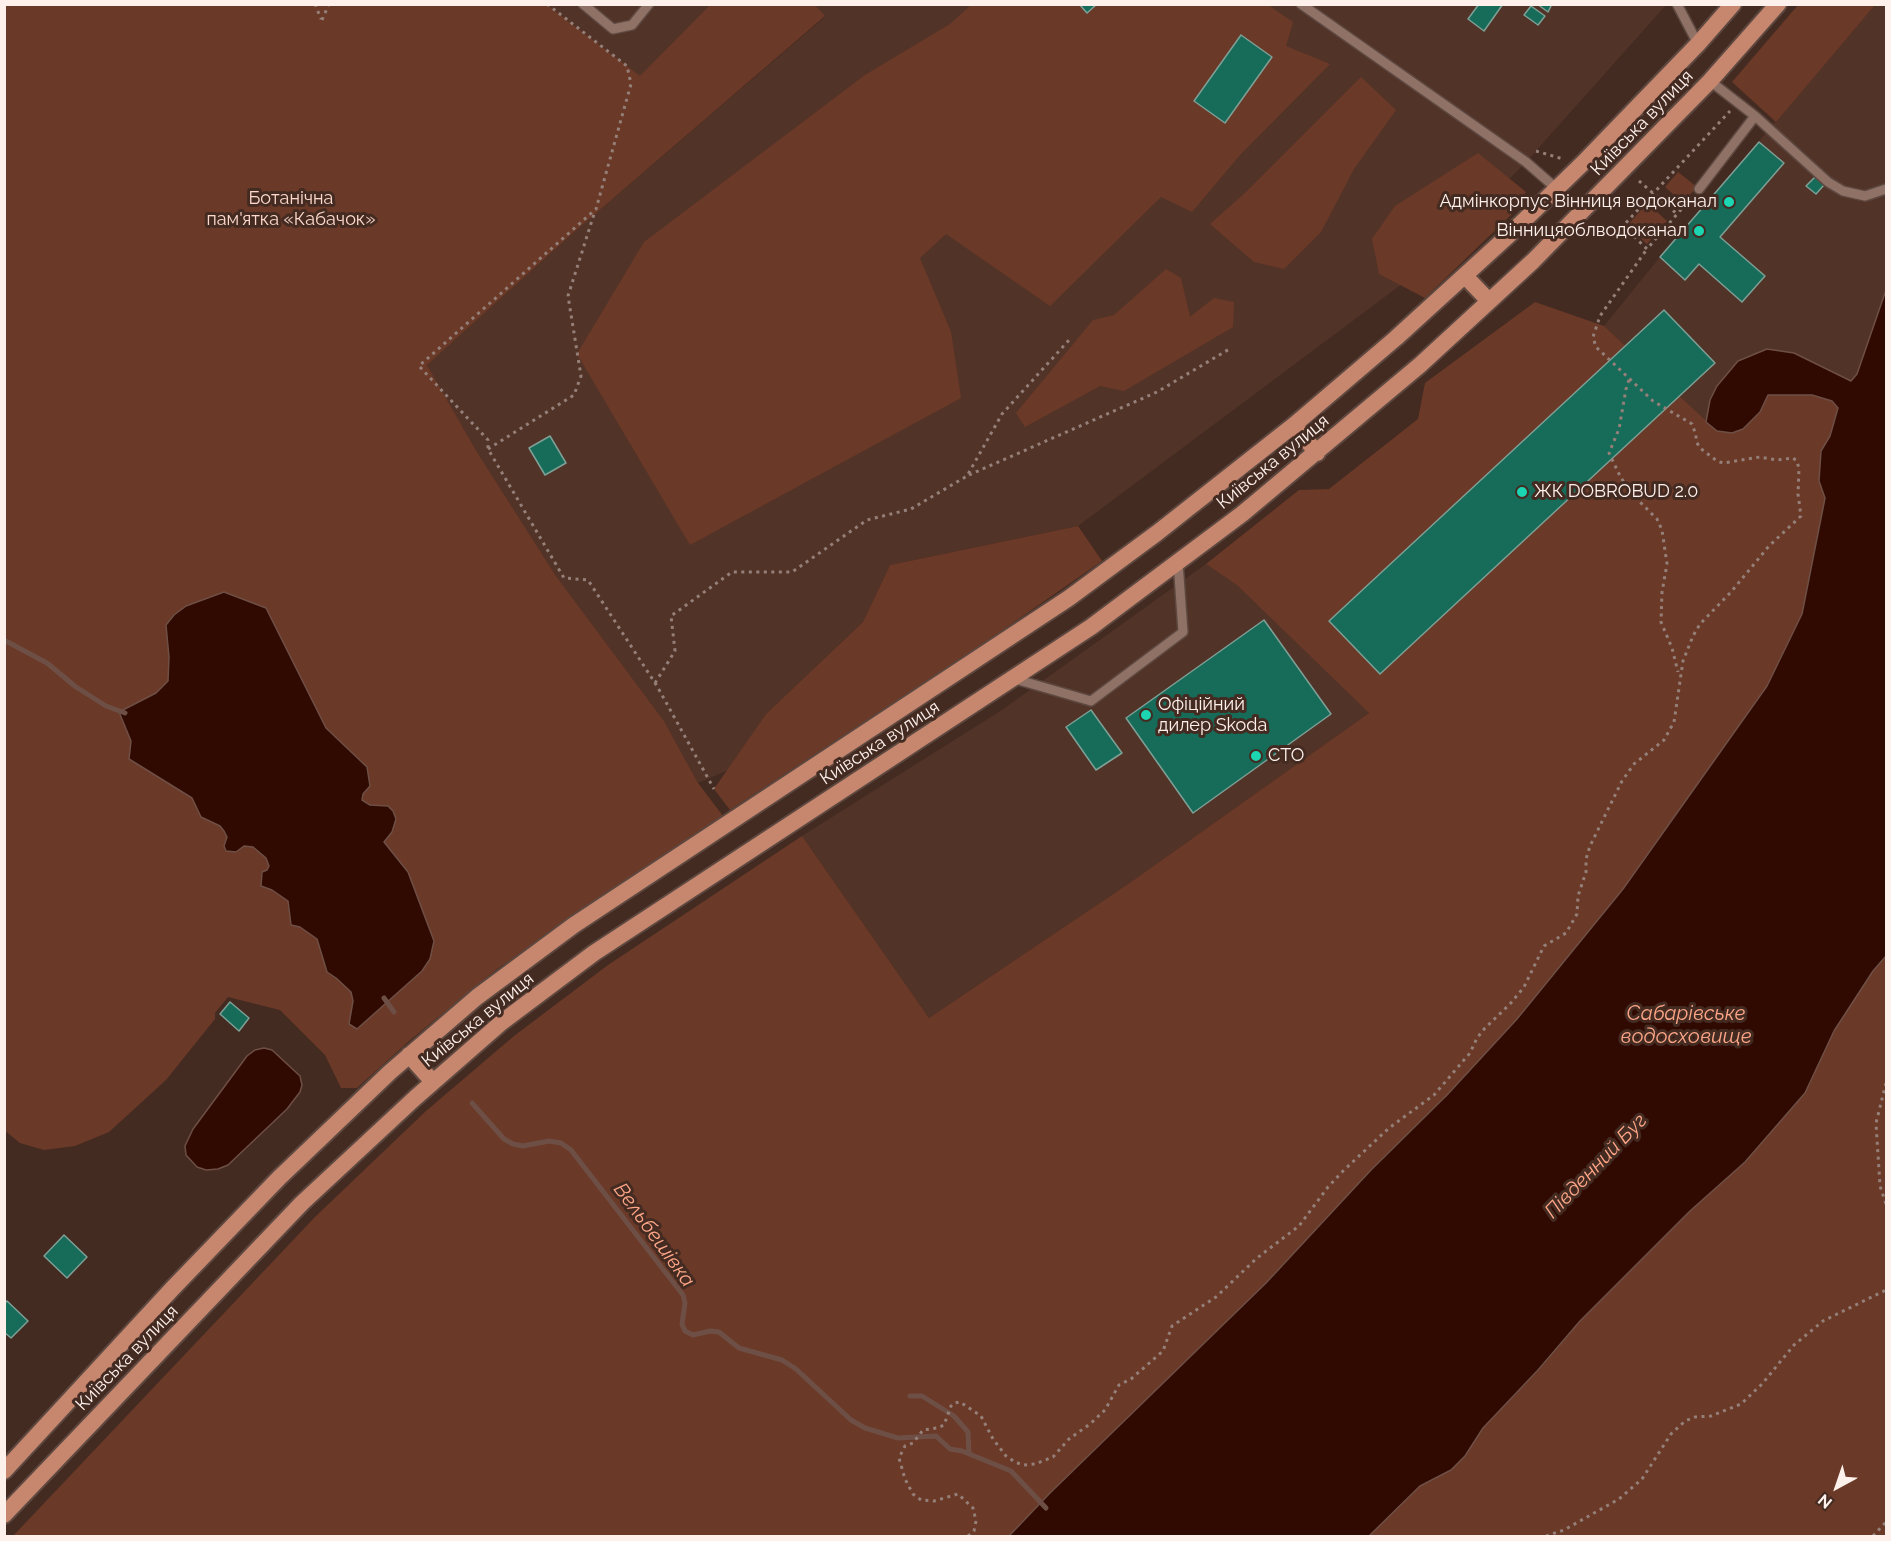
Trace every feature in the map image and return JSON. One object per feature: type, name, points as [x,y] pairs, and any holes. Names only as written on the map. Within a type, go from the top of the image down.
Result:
[{"type":"main road","name":"Київська вулиця","points":[[4,1471],[172,1289],[279,1178],[410,1055],[477,997],[574,925],[785,784],[993,650],[1059,604],[1156,533],[1294,425],[1465,276],[1557,189],[1698,44],[1732,4]]},
{"type":"main road","name":"Київська вулиця","points":[[4,1515],[302,1203],[433,1082],[502,1022],[594,953],[1091,627],[1317,453],[1420,365],[1549,245],[1710,81],[1778,4]]},
{"type":"main road","points":[[1465,276],[1489,302]]},
{"type":"main road","points":[[1294,425],[1317,453]]},
{"type":"main road","points":[[410,1055],[433,1082]]},
{"type":"lane","points":[[583,4],[613,28],[633,25],[649,4]]},
{"type":"lane","points":[[1301,4],[1526,162],[1557,189]]},
{"type":"lane","points":[[1677,4],[1698,44]]},
{"type":"lane","points":[[1710,81],[1755,116],[1828,182],[1843,191],[1865,196],[1887,189]]},
{"type":"lane","points":[[1699,189],[1755,116]]},
{"type":"lane","points":[[1015,679],[1091,701],[1183,632],[1178,562]]},
{"type":"path","points":[[315,4],[322,20],[329,4]]},
{"type":"path","points":[[488,449],[574,395],[580,376],[568,296],[596,209],[631,84],[627,66],[548,4]]},
{"type":"path","points":[[1647,249],[1623,226],[1737,104]]},
{"type":"path","points":[[1536,151],[1582,164]]},
{"type":"path","points":[[1639,181],[1677,214]]},
{"type":"path","points":[[968,1536],[974,1531],[976,1521],[973,1508],[958,1494],[934,1501],[921,1500],[913,1494],[905,1479],[899,1458],[904,1446],[913,1443],[923,1430],[944,1425],[951,1406],[960,1402],[981,1416],[993,1439],[1006,1456],[1015,1462],[1023,1465],[1035,1464],[1053,1457],[1068,1439],[1105,1410],[1119,1385],[1131,1379],[1163,1351],[1172,1326],[1216,1297],[1263,1253],[1299,1226],[1343,1171],[1389,1128],[1434,1095],[1470,1053],[1485,1028],[1524,987],[1544,946],[1566,933],[1577,914],[1578,896],[1586,872],[1586,859],[1590,846],[1622,781],[1634,764],[1664,740],[1674,722],[1679,677],[1689,646],[1700,624],[1731,592],[1769,546],[1801,516],[1797,461],[1793,458],[1777,460],[1760,457],[1723,463],[1717,461],[1700,448],[1692,424],[1653,401],[1629,380],[1600,352],[1593,337],[1600,316],[1647,249],[1699,189]]},
{"type":"path","points":[[596,209],[419,366],[488,440],[488,449],[564,578],[588,580],[656,683],[714,789]]},
{"type":"path","points":[[967,476],[1002,414],[1070,339]]},
{"type":"path","points":[[656,683],[675,651],[671,616],[732,572],[792,572],[867,520],[911,509],[967,476],[1157,392],[1231,348]]},
{"type":"path","points":[[1629,380],[1619,429],[1609,453],[1621,478],[1636,498],[1657,519],[1662,530],[1667,564],[1660,621],[1672,648],[1679,677]]},
{"type":"path","points":[[1887,1083],[1876,1123],[1880,1186],[1887,1204]]},
{"type":"path","points":[[1546,1536],[1564,1530],[1619,1499],[1642,1479],[1671,1434],[1685,1421],[1695,1417],[1711,1416],[1741,1404],[1762,1384],[1794,1345],[1822,1320],[1887,1290]]},
{"type":"path","points":[[1873,1536],[1887,1522]]},
{"type":"shaded area","points":[[547,5],[710,5],[640,77]]},
{"type":"shaded area","points":[[815,5],[1666,5],[1526,162],[1432,258],[1406,281],[1078,526],[890,565],[863,622],[766,714],[728,770],[698,783],[664,721],[556,576],[477,452],[427,365],[573,233],[825,17]]},
{"type":"shaded area","points":[[1875,5],[1886,5],[1886,290],[1857,374],[1851,381],[1794,353],[1738,361],[1717,386],[1710,400],[1706,422],[1604,326]]},
{"type":"shaded area","points":[[1206,564],[1237,584],[1369,713],[1131,882],[929,1018],[802,836],[1002,710]]},
{"type":"green space","name":"Ботанічна пам'ятка «Кабачок»","points":[[4,5],[547,5],[640,76],[710,5],[815,5],[825,16],[573,233],[427,365],[477,452],[556,576],[664,721],[698,783],[723,816],[497,969],[409,1041],[357,1088],[341,1088],[325,1055],[280,1010],[228,997],[215,1013],[215,1019],[166,1080],[109,1132],[75,1146],[44,1150],[20,1143],[4,1130]]},
{"type":"green space","points":[[971,5],[1268,5],[1293,22],[1286,46],[1330,64],[1240,155],[1192,212],[1161,197],[1050,306],[946,234],[920,258],[951,332],[961,398],[690,545],[577,354],[644,242],[865,75],[950,24]]},
{"type":"green space","points":[[1798,5],[1875,5],[1776,122],[1732,82]]},
{"type":"green space","points":[[1361,77],[1396,110],[1354,169],[1321,232],[1284,269],[1254,262],[1210,224],[1245,193]]},
{"type":"green space","points":[[1478,153],[1526,192],[1511,215],[1425,298],[1379,274],[1372,239],[1395,206]]},
{"type":"green space","points":[[1678,172],[1697,187],[1683,203],[1665,187]]},
{"type":"green space","points":[[1647,203],[1667,221],[1647,244],[1627,226]]},
{"type":"green space","points":[[1166,269],[1181,278],[1190,317],[1214,298],[1234,302],[1233,327],[1124,391],[1100,386],[1025,427],[1016,413],[1093,320],[1114,315]]},
{"type":"green space","points":[[1535,302],[1604,326],[1717,431],[1760,412],[1768,395],[1812,395],[1832,401],[1838,408],[1830,436],[1821,451],[1819,481],[1825,498],[1802,614],[1767,686],[1623,889],[1517,1019],[1266,1283],[1050,1493],[1009,1536],[13,1536],[315,1217],[426,1111],[514,1036],[608,965],[802,836],[929,1018],[1131,882],[1369,713],[1237,585],[1206,564],[1299,490],[1329,489],[1418,419],[1425,383]]},
{"type":"green space","points":[[1078,526],[1102,561],[987,641],[730,810],[714,789],[766,714],[863,622],[890,565]]},
{"type":"green space","points":[[1886,956],[1886,1536],[1369,1536],[1420,1486],[1451,1470],[1465,1456],[1483,1428],[1538,1371],[1580,1321],[1690,1211],[1745,1162],[1805,1093],[1834,1031],[1873,971]]},
{"type":"water","name":"Сабарівське водосховище","points":[[1886,290],[1886,956],[1873,971],[1834,1031],[1805,1093],[1745,1162],[1690,1211],[1580,1321],[1483,1428],[1465,1456],[1451,1470],[1420,1486],[1369,1536],[1009,1536],[1050,1493],[1266,1283],[1517,1019],[1623,889],[1767,686],[1802,614],[1825,498],[1819,481],[1821,451],[1830,436],[1838,408],[1832,401],[1812,395],[1768,395],[1760,412],[1743,429],[1732,433],[1717,431],[1706,422],[1710,400],[1717,386],[1738,361],[1767,349],[1794,353],[1851,381],[1857,374]]},
{"type":"water","points":[[224,592],[266,608],[326,728],[367,767],[370,786],[363,794],[362,800],[370,805],[388,806],[393,811],[396,819],[392,832],[384,842],[408,872],[434,941],[430,959],[422,971],[357,1029],[349,1024],[353,1001],[351,992],[327,972],[317,939],[300,927],[291,925],[288,901],[272,890],[261,886],[262,872],[269,866],[266,858],[253,847],[244,846],[236,852],[226,851],[224,846],[227,837],[224,831],[220,826],[201,817],[192,798],[129,759],[131,741],[119,712],[156,693],[168,681],[169,657],[166,625],[186,606]]},
{"type":"water","points":[[264,1048],[272,1050],[300,1076],[302,1085],[300,1092],[287,1109],[228,1165],[206,1170],[197,1167],[186,1155],[185,1146],[193,1129],[247,1056],[255,1050]]},
{"type":"building","points":[[1079,4],[1097,4],[1087,13]]},
{"type":"building","points":[[1479,4],[1503,4],[1484,31],[1468,19]]},
{"type":"building","points":[[1537,4],[1552,4],[1548,12]]},
{"type":"building","points":[[1531,6],[1545,16],[1538,25],[1524,15]]},
{"type":"building","points":[[1241,35],[1272,57],[1225,123],[1194,101]]},
{"type":"building","name":"Адмінкорпус Вінниця водоканал","points":[[1759,142],[1784,163],[1720,237],[1765,276],[1742,302],[1699,264],[1685,280],[1660,257]]},
{"type":"building","points":[[1815,177],[1824,185],[1816,194],[1806,186]]},
{"type":"building","name":"ЖК DOBROBUD 2.0","points":[[1664,310],[1715,363],[1380,674],[1329,621]]},
{"type":"building","points":[[550,436],[566,463],[545,475],[529,448]]},
{"type":"building","points":[[1264,620],[1331,714],[1193,813],[1126,718]]},
{"type":"building","points":[[1091,710],[1122,753],[1096,770],[1066,727]]},
{"type":"building","points":[[230,1002],[249,1018],[239,1031],[220,1014]]},
{"type":"building","points":[[64,1235],[87,1257],[67,1278],[44,1256]]},
{"type":"building","points":[[7,1301],[28,1321],[11,1338],[4,1332],[4,1304]]},
{"type":"waterway","name":"Вельбешівка","points":[[4,640],[47,663],[76,687],[106,706],[125,713]]},
{"type":"waterway","points":[[384,998],[394,1012]]},
{"type":"waterway","name":"Вельбешівка","points":[[472,1103],[504,1139],[513,1144],[523,1146],[549,1141],[561,1143],[571,1150],[683,1295],[685,1303],[682,1324],[685,1331],[693,1335],[710,1331],[719,1332],[739,1348],[782,1360],[796,1369],[851,1420],[865,1428],[898,1438],[936,1436],[950,1449],[962,1451],[1011,1471],[1046,1508]]},
{"type":"waterway","points":[[910,1396],[922,1396],[954,1416],[968,1432],[969,1453]]},
{"type":"place","name":"Адмінкорпус Вінниця водоканал","points":[[1729,202]]},
{"type":"place","name":"Вінницяоблводоканал","points":[[1699,231]]},
{"type":"place","name":"ЖК DOBROBUD 2.0","points":[[1522,492]]},
{"type":"place","name":"Офіційний дилер Skoda","points":[[1146,715]]},
{"type":"place","name":"СТО","points":[[1256,756]]},
{"type":"water label","name":"Південний Буг","points":[[1596,1166]]}]
